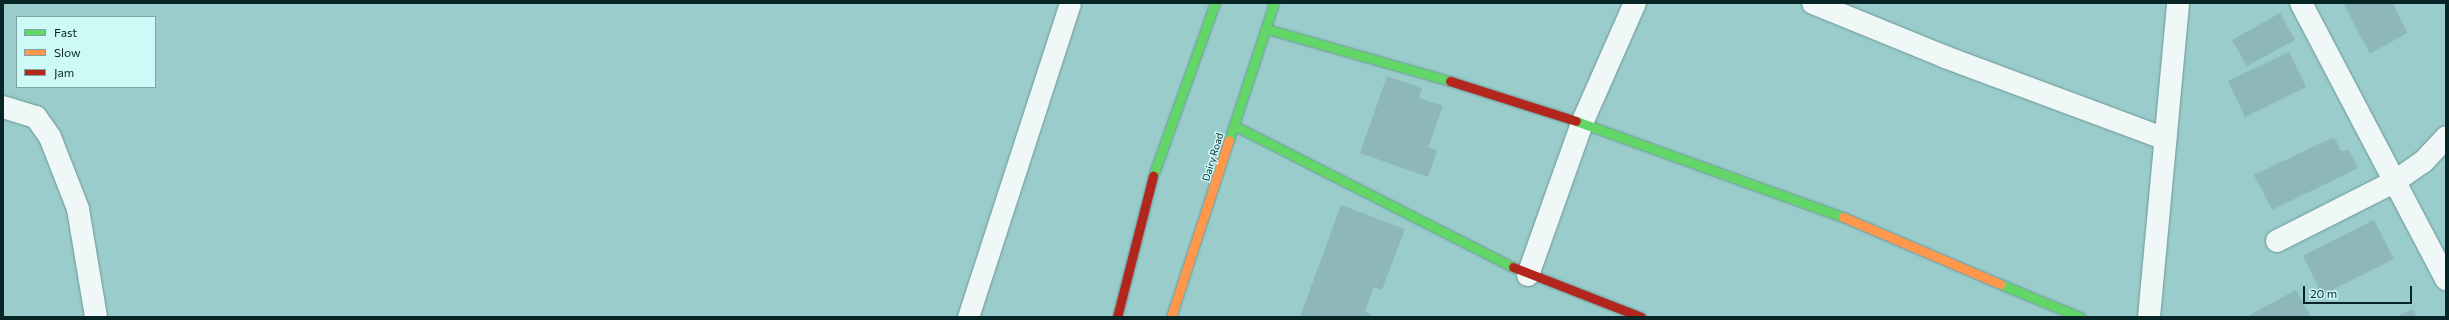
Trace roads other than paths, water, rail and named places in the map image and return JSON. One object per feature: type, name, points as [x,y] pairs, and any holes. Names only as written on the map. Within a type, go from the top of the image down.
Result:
[{"type":"street","points":[[1118,317],[1151,183],[1215,3]]},
{"type":"street","name":"Dairy Road","points":[[1171,317],[1274,3]]},
{"type":"street","points":[[1528,275],[1582,123],[1635,3]]},
{"type":"street","points":[[1813,3],[1945,57],[2165,139]]},
{"type":"street","points":[[2149,317],[2178,3]]},
{"type":"street","points":[[2301,3],[2446,279]]},
{"type":"street","points":[[1266,29],[1503,96],[1804,201],[2080,317]]},
{"type":"street","points":[[3,107],[36,117],[50,137],[80,220],[96,317]]},
{"type":"street","points":[[1234,126],[1528,275],[1640,317]]},
{"type":"street","points":[[2277,241],[2394,182],[2424,162],[2446,137]]},
{"type":"lane","points":[[968,317],[1070,3]]}]
